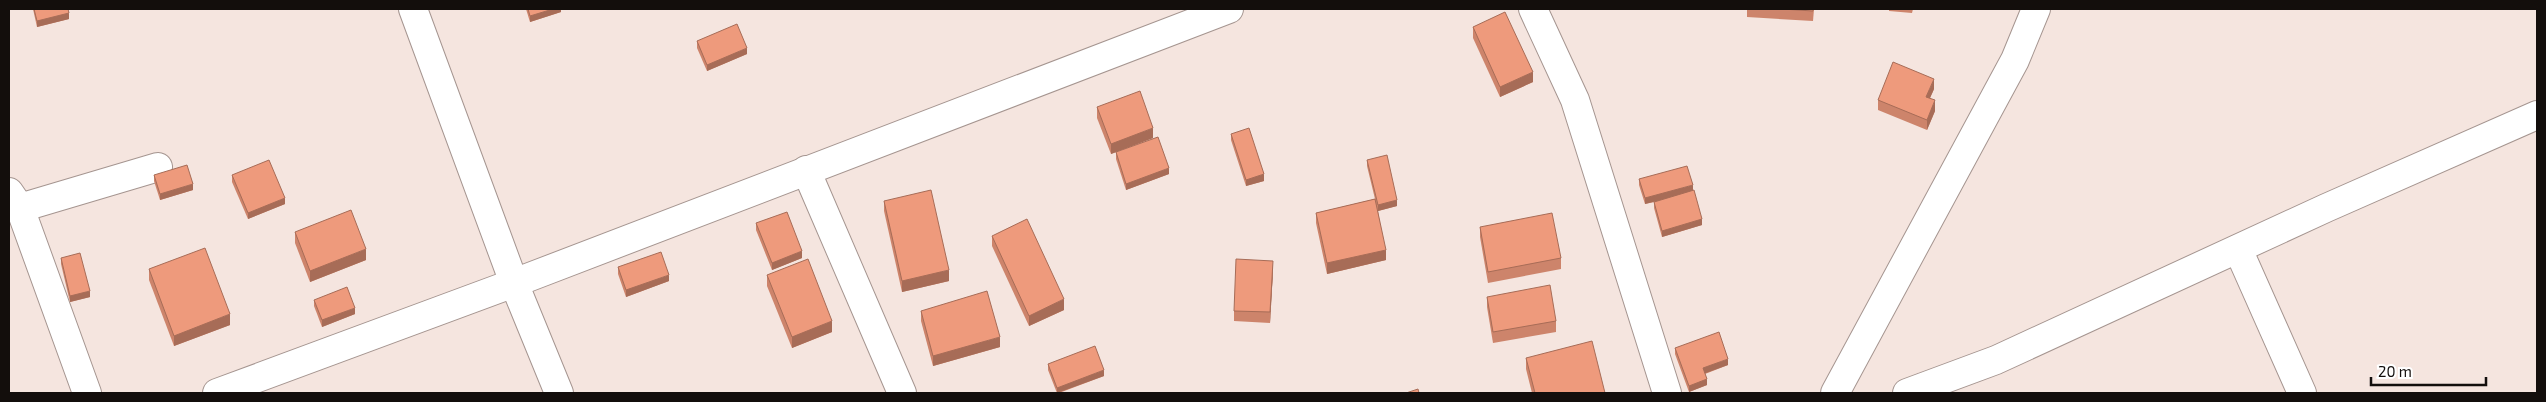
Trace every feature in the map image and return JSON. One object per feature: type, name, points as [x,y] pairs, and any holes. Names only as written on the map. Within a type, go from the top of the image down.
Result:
[{"type":"street","points":[[413,9],[514,283],[559,393]]},
{"type":"street","points":[[217,393],[514,283],[1228,9]]},
{"type":"street","points":[[1533,9],[1575,100],[1667,393]]},
{"type":"street","points":[[1835,393],[2015,60],[2036,9]]},
{"type":"street","points":[[1907,393],[1996,360],[2537,115]]},
{"type":"street","points":[[87,393],[14,200],[158,167]]},
{"type":"street","points":[[806,170],[902,393]]},
{"type":"street","points":[[2238,249],[2302,393]]},
{"type":"building","points":[[34,9],[68,9],[69,13],[37,21]]},
{"type":"building","points":[[528,9],[553,9],[530,16]]},
{"type":"building","points":[[1782,9],[1813,9],[1813,11]]},
{"type":"building","points":[[1505,12],[1533,72],[1500,87],[1473,27]]},
{"type":"building","points":[[737,24],[747,48],[707,65],[697,41]]},
{"type":"building","points":[[1893,62],[1934,79],[1926,97],[1935,100],[1927,120],[1878,100]]},
{"type":"building","points":[[1140,91],[1153,128],[1111,144],[1097,107]]},
{"type":"building","points":[[1249,128],[1264,174],[1246,180],[1231,134]]},
{"type":"building","points":[[1158,137],[1169,168],[1126,184],[1116,152]]},
{"type":"building","points":[[1387,155],[1397,200],[1378,205],[1367,160]]},
{"type":"building","points":[[269,160],[285,198],[248,213],[232,175]]},
{"type":"building","points":[[187,165],[193,184],[160,194],[154,175]]},
{"type":"building","points":[[1687,166],[1693,185],[1645,198],[1639,179]]},
{"type":"building","points":[[931,190],[949,270],[902,281],[884,201]]},
{"type":"building","points":[[1694,190],[1702,219],[1662,231],[1654,202]]},
{"type":"building","points":[[1375,199],[1386,250],[1327,263],[1316,213]]},
{"type":"building","points":[[351,210],[366,249],[310,271],[295,232]]},
{"type":"building","points":[[787,212],[802,251],[772,263],[756,223]]},
{"type":"building","points":[[1552,213],[1561,258],[1488,272],[1480,227]]},
{"type":"building","points":[[1027,219],[1064,299],[1029,316],[992,236]]},
{"type":"building","points":[[205,248],[230,314],[174,336],[149,269]]},
{"type":"building","points":[[661,252],[669,275],[626,290],[618,267]]},
{"type":"building","points":[[80,253],[90,291],[70,296],[61,258]]},
{"type":"building","points":[[808,259],[832,321],[792,337],[767,275]]},
{"type":"building","points":[[1236,259],[1273,261],[1270,312],[1234,311]]},
{"type":"building","points":[[1550,285],[1556,321],[1493,332],[1487,297]]},
{"type":"building","points":[[347,287],[355,308],[322,320],[314,300]]},
{"type":"building","points":[[987,291],[1000,337],[933,356],[921,311]]},
{"type":"building","points":[[1719,332],[1728,359],[1703,368],[1707,379],[1689,386],[1675,348]]},
{"type":"building","points":[[1592,341],[1605,393],[1535,393],[1526,358]]},
{"type":"building","points":[[1095,346],[1104,370],[1057,388],[1048,364]]},
{"type":"building","points":[[1418,389],[1419,393],[1406,393]]}]
